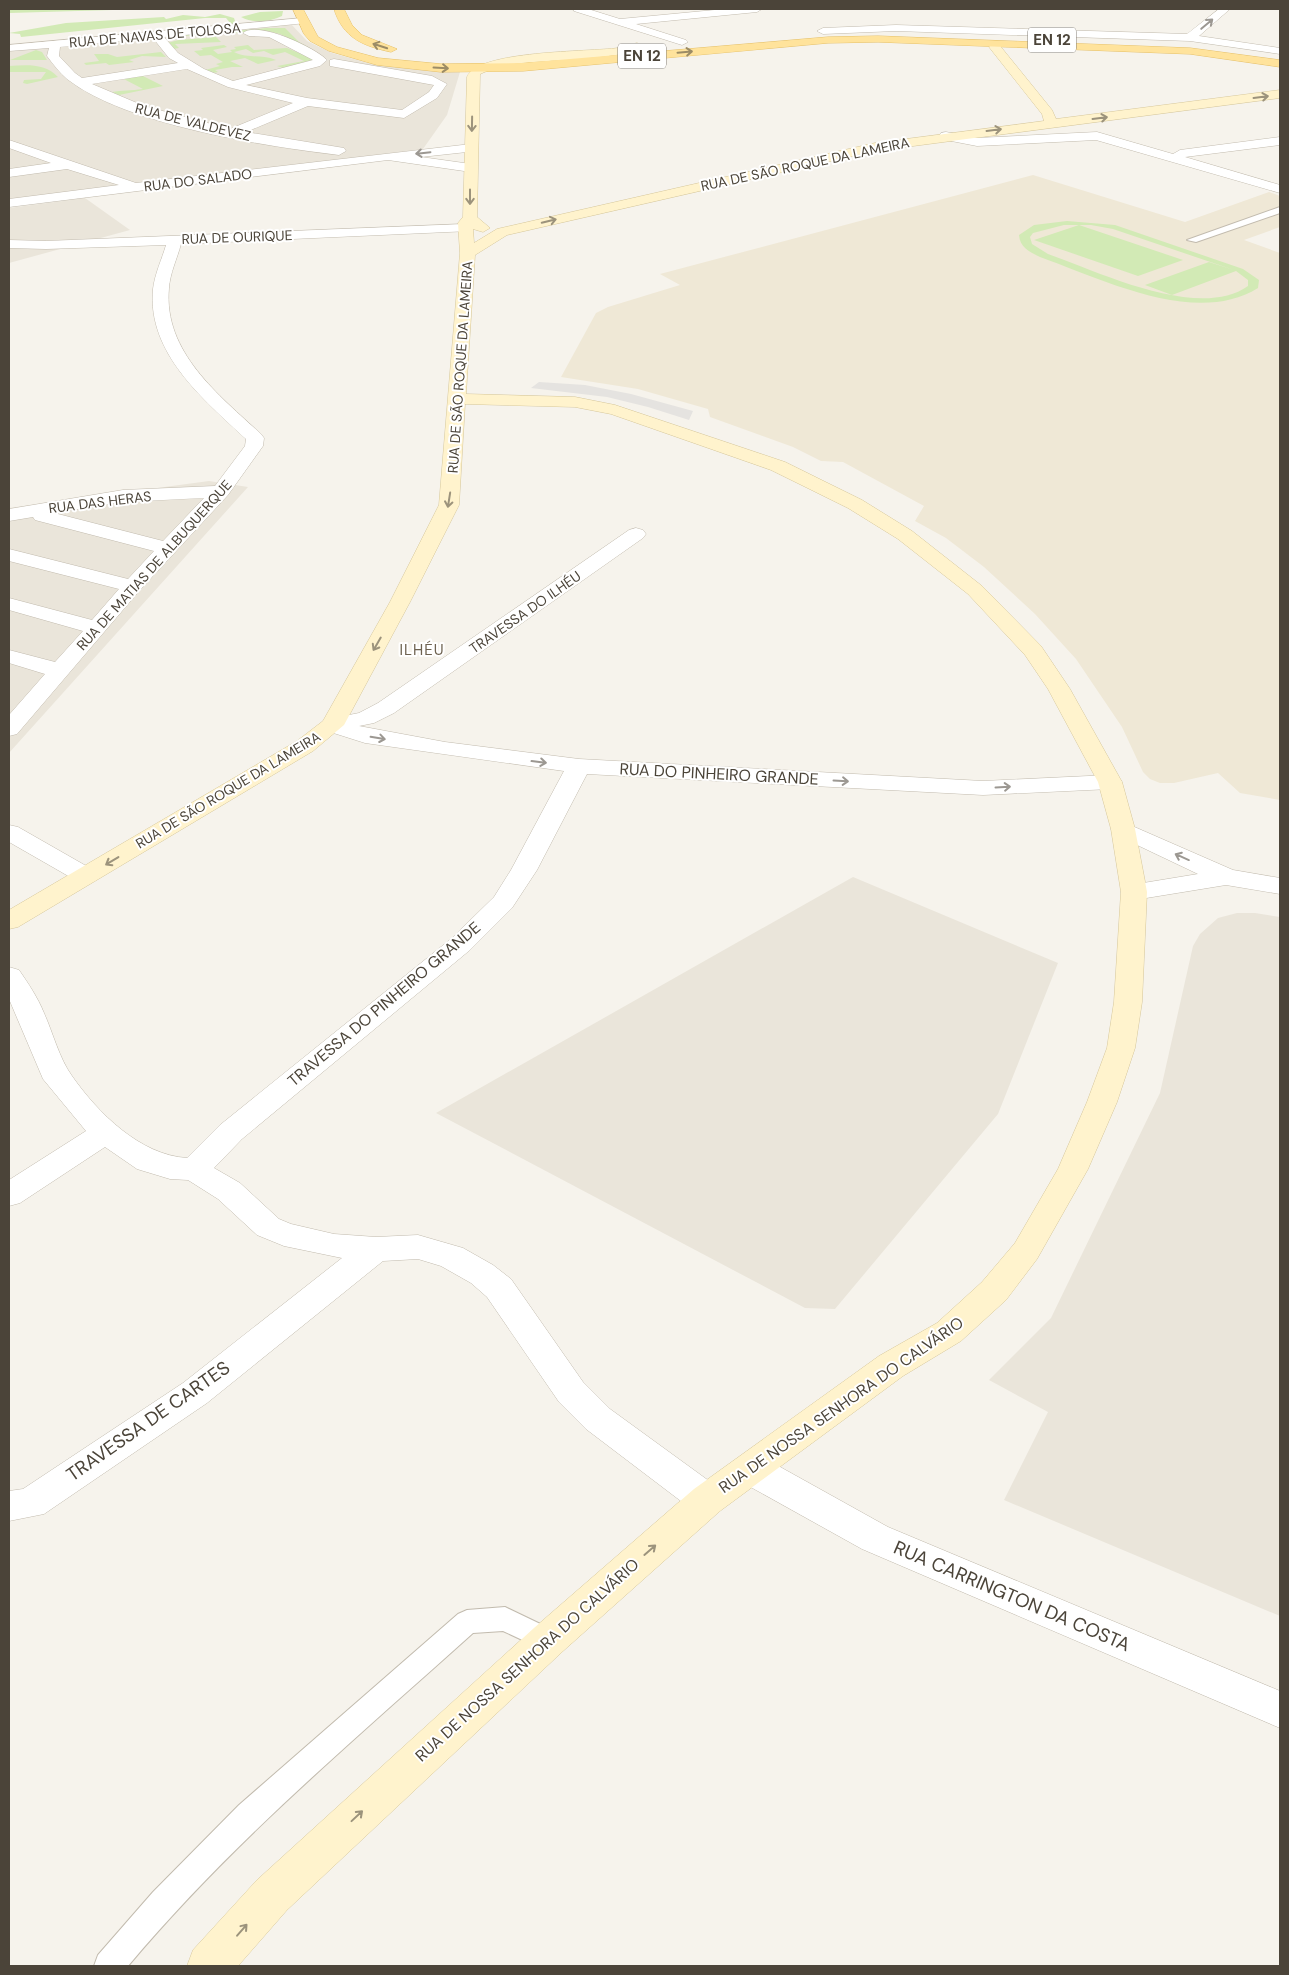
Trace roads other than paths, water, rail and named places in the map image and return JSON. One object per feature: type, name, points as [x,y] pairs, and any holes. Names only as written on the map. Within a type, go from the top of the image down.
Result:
[{"type":"main road","name":"EN 12","points":[[339,9],[348,30],[379,46],[406,52],[452,57],[488,57],[823,31],[1175,44],[1214,47],[1280,58]]},
{"type":"main road","name":"EN 12","points":[[300,15],[314,39],[345,53],[408,65],[479,69],[523,67],[828,40],[878,39],[1190,51],[1229,55],[1280,64]]},
{"type":"main road","points":[[997,44],[995,47],[1048,113],[1052,123]]},
{"type":"main road","points":[[468,253],[473,76],[479,69],[515,60],[620,51],[637,46]]},
{"type":"main road","name":"RUA DE SÃO ROQUE DA LAMEIRA","points":[[9,921],[305,746],[332,725],[400,602],[449,505],[468,253],[502,232],[875,146],[1280,94]]},
{"type":"main road","points":[[468,223],[502,232]]},
{"type":"main road","name":"RUA DE NOSSA SENHORA DO CALVÁRIO","points":[[210,1966],[272,1895],[548,1640],[707,1500],[892,1366],[949,1332],[994,1290],[1026,1251],[1073,1169],[1102,1102],[1121,1048],[1128,1002],[1134,892],[1123,829],[1110,782],[1059,689],[1033,651],[975,590],[905,535],[855,504],[778,466],[615,410],[566,402],[458,399]]},
{"type":"street","points":[[578,9],[682,42]]},
{"type":"street","points":[[619,22],[757,9]]},
{"type":"street","points":[[1190,38],[1225,9]]},
{"type":"street","points":[[1232,9],[1238,9]]},
{"type":"street","name":"RUA DE NAVAS DE TOLOSA","points":[[9,48],[158,38],[300,15]]},
{"type":"street","points":[[882,18],[896,28]]},
{"type":"street","points":[[1116,24],[1108,25],[1123,36]]},
{"type":"street","points":[[823,31],[896,28],[1190,38],[1280,51]]},
{"type":"street","points":[[271,34],[319,62],[432,80],[441,84],[432,95],[404,114],[307,102],[236,85],[187,65],[158,38],[271,34]]},
{"type":"street","points":[[1240,44],[1272,37]]},
{"type":"street","points":[[55,44],[53,56],[60,67]]},
{"type":"street","points":[[9,56],[31,46]]},
{"type":"street","points":[[236,85],[319,62]]},
{"type":"street","points":[[42,63],[60,67]]},
{"type":"street","points":[[80,82],[187,65]]},
{"type":"street","name":"RUA DE VALDEVEZ","points":[[60,67],[101,95],[140,111],[307,148],[388,156]]},
{"type":"street","points":[[233,133],[307,102]]},
{"type":"street","points":[[946,136],[977,142],[1097,136],[1171,155],[1280,188]]},
{"type":"street","points":[[1171,155],[1280,142]]},
{"type":"street","points":[[9,144],[68,165],[141,187]]},
{"type":"street","points":[[292,168],[303,158],[307,148]]},
{"type":"street","name":"RUA DO SALADO","points":[[9,203],[388,156],[471,148]]},
{"type":"street","name":"RUA DO SALADO","points":[[388,156],[471,168]]},
{"type":"street","points":[[9,173],[68,165]]},
{"type":"street","name":"RUA DE OURIQUE","points":[[9,244],[46,245],[468,223]]},
{"type":"street","name":"RUA DE MATIAS DE ALBUQUERQUE","points":[[12,721],[60,671],[133,586],[221,492],[254,446],[255,438],[212,396],[177,357],[171,346],[163,318],[161,291],[175,239]]},
{"type":"street","points":[[22,258],[46,245]]},
{"type":"street","name":"RUA DAS HERAS","points":[[9,515],[123,496],[221,492]]},
{"type":"street","points":[[37,510],[42,516],[169,549]]},
{"type":"street","name":"TRAVESSA DO ILHÉU","points":[[332,725],[366,718],[386,708],[636,534]]},
{"type":"street","points":[[9,555],[133,586]]},
{"type":"street","points":[[9,604],[97,628]]},
{"type":"street","points":[[9,656],[60,671]]},
{"type":"street","name":"RUA DO PINHEIRO GRANDE","points":[[332,725],[366,736],[578,766],[983,788],[1110,782]]},
{"type":"street","name":"TRAVESSA DO PINHEIRO GRANDE","points":[[194,1170],[231,1132],[461,944],[503,902],[524,870],[578,766]]},
{"type":"street","points":[[1123,829],[1226,877],[1280,886]]},
{"type":"street","points":[[9,832],[86,876]]},
{"type":"street","points":[[1134,892],[1226,877]]},
{"type":"street","points":[[9,976],[29,1010],[58,1079],[91,1118],[108,1133],[148,1161],[170,1168],[194,1170],[229,1191],[268,1226],[276,1230],[334,1246],[376,1249],[418,1247],[452,1257],[482,1274],[499,1288],[571,1392],[598,1419],[707,1500]]},
{"type":"street","points":[[9,1195],[82,1146],[108,1133]]},
{"type":"street","name":"TRAVESSA DE CARTES","points":[[9,1506],[31,1503],[119,1442],[195,1393],[376,1249]]},
{"type":"street","name":"RUA CARRINGTON DA COSTA","points":[[751,1469],[875,1538],[1280,1710]]},
{"type":"lane","points":[[1192,240],[1280,210]]},
{"type":"lane","points":[[109,1966],[163,1902],[248,1815],[467,1622],[505,1620],[548,1640]]},
{"type":"district","name":"ILHÉU","points":[[422,650]]}]
